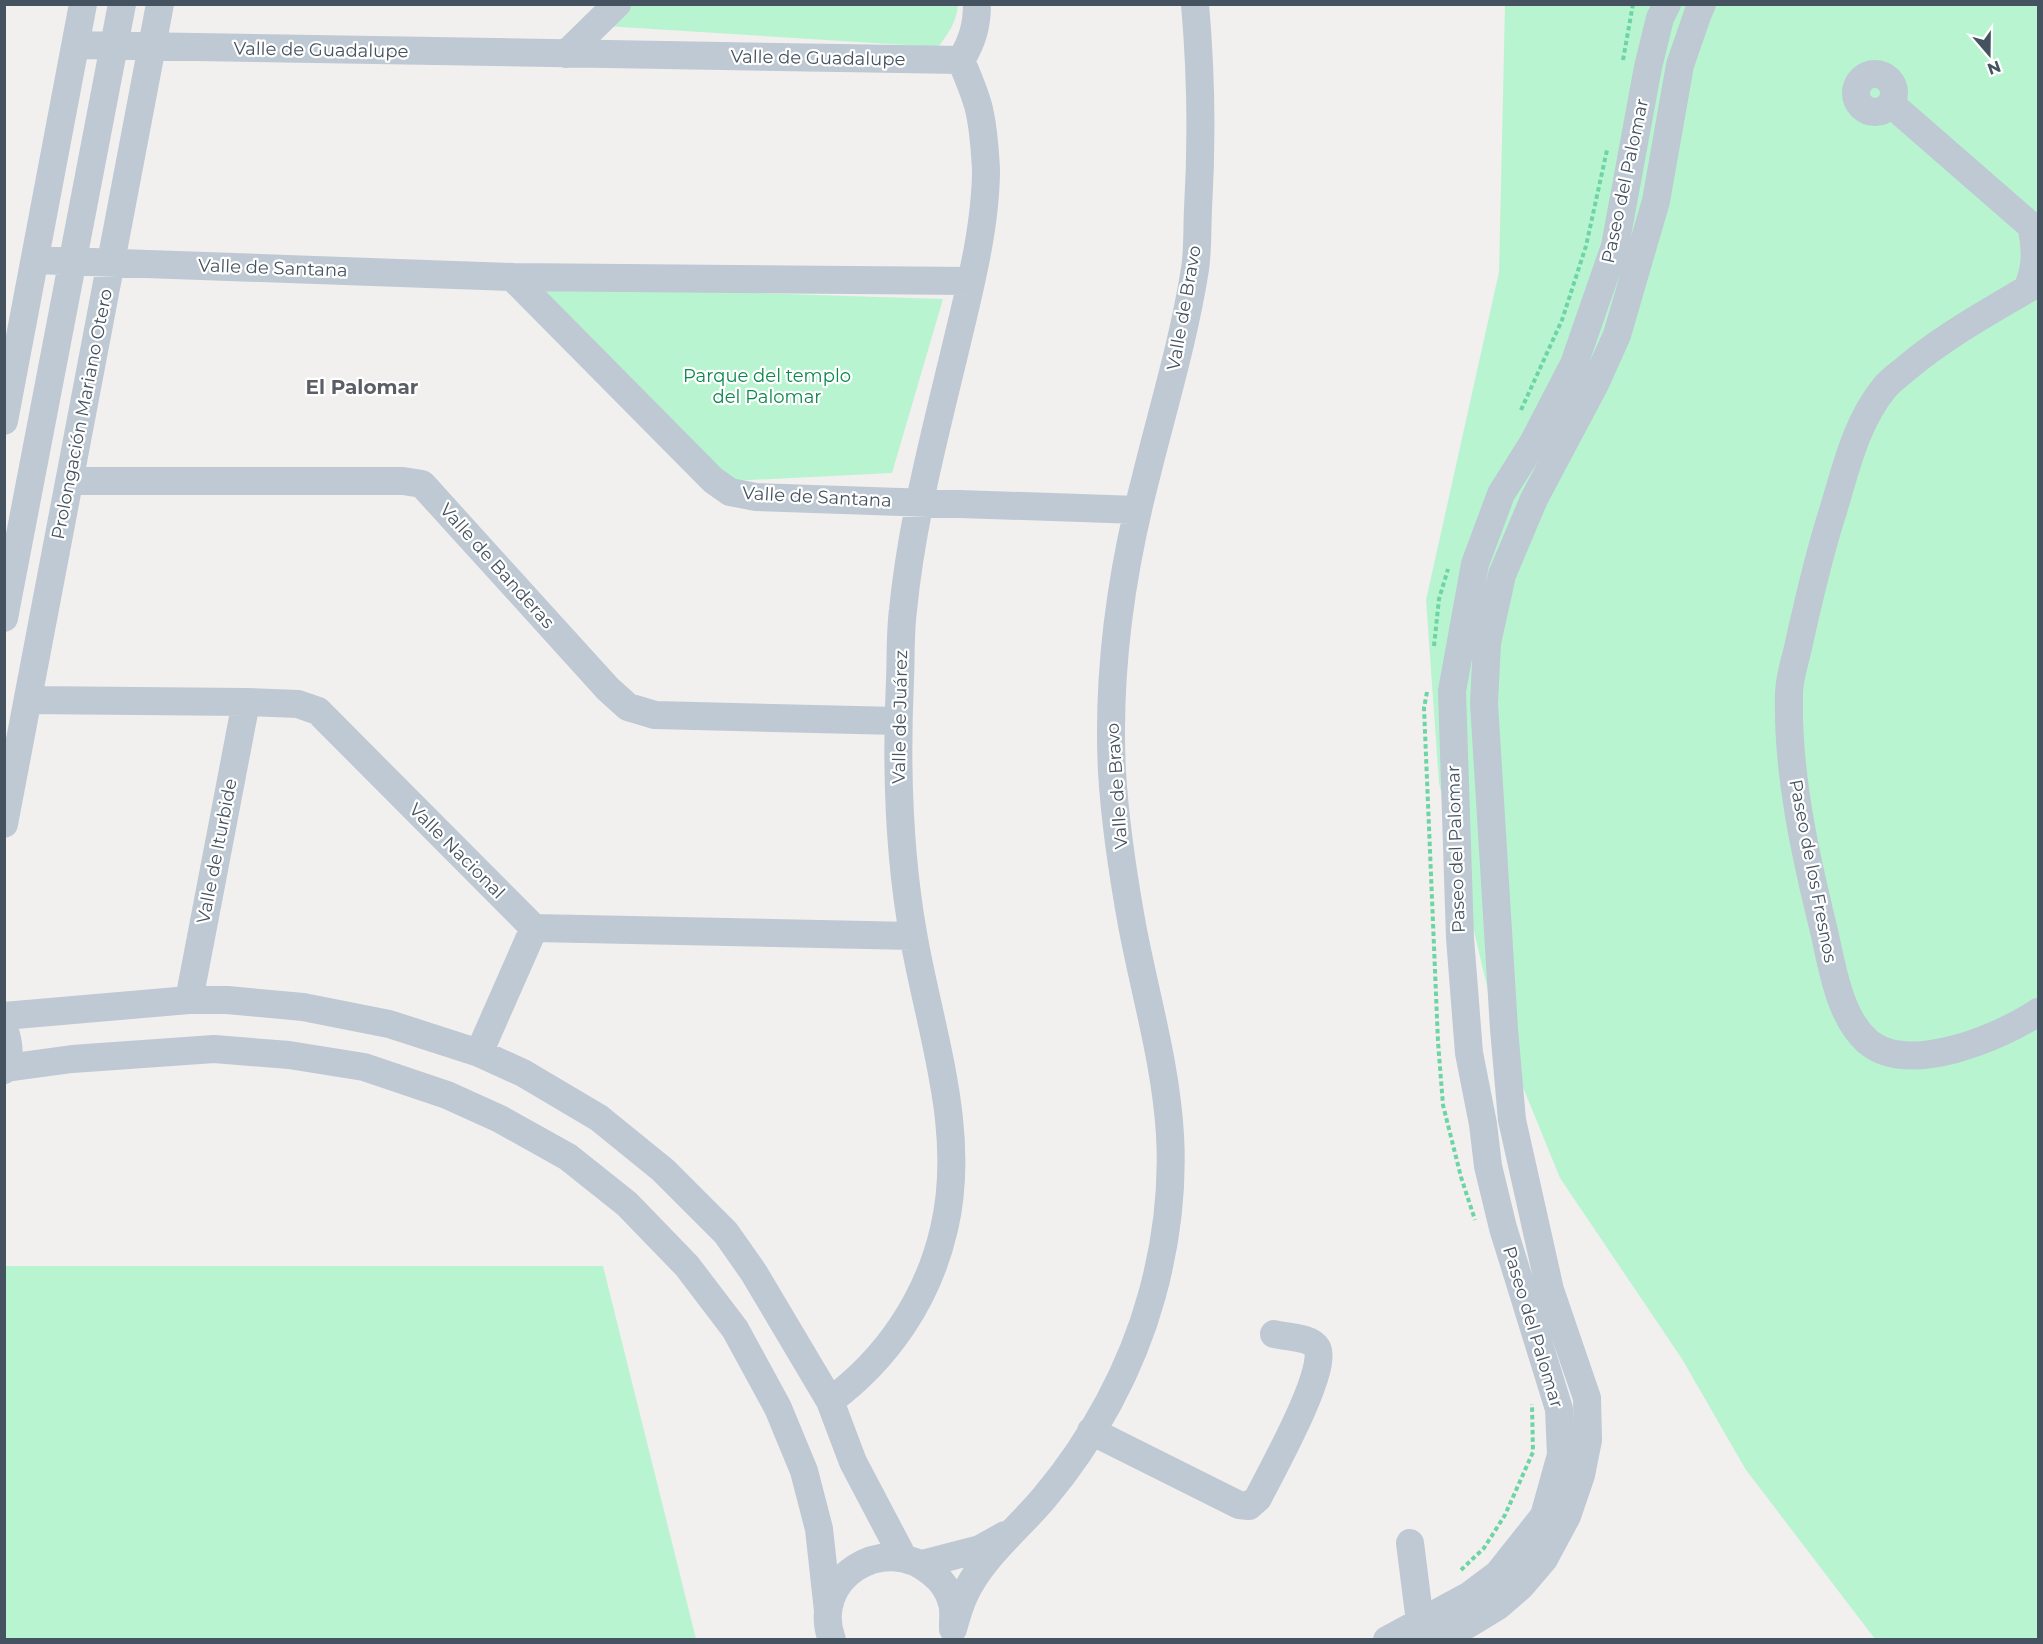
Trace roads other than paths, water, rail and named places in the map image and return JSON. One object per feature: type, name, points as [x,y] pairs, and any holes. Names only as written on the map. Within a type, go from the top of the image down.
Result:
[{"type":"street","points":[[4,421],[83,4]]},
{"type":"street","name":"Prolongación Mariano Otero","points":[[4,618],[122,4]]},
{"type":"street","name":"Prolongación Mariano Otero","points":[[4,824],[160,4]]},
{"type":"street","points":[[566,54],[617,4]]},
{"type":"street","points":[[961,60],[975,32],[977,4]]},
{"type":"street","name":"Valle de Bravo","points":[[951,1634],[963,1597],[976,1575],[1045,1497],[1080,1451],[1126,1368],[1150,1300],[1160,1263],[1169,1190],[1170,1135],[1164,1084],[1132,926],[1123,869],[1112,770],[1113,681],[1117,625],[1138,510],[1175,366],[1196,265],[1201,162],[1196,4]]},
{"type":"street","name":"Paseo del Palomar","points":[[1388,1640],[1430,1634],[1470,1595],[1498,1574],[1544,1516],[1561,1455],[1559,1409],[1537,1295],[1512,1120],[1484,703],[1487,643],[1502,575],[1534,499],[1545,449],[1615,246],[1655,37],[1667,4]]},
{"type":"street","name":"Paseo del Palomar","points":[[1537,1295],[1503,1228],[1488,1166],[1483,1124],[1469,1053],[1460,938],[1452,691],[1475,564],[1501,494],[1545,449],[1595,384],[1617,334],[1656,201],[1680,65],[1702,4]]},
{"type":"street","name":"Valle de Guadalupe","points":[[76,45],[961,60]]},
{"type":"street","name":"Valle de Juárez","points":[[830,1401],[852,1385],[876,1362],[903,1326],[920,1298],[944,1229],[950,1186],[952,1145],[949,1115],[913,936],[898,811],[898,721],[902,611],[919,501],[971,281],[983,204],[986,168],[978,103],[961,60]]},
{"type":"street","points":[[1891,104],[2035,229],[2036,259],[2033,287]]},
{"type":"street","points":[[1632,155],[1664,159]]},
{"type":"street","name":"Valle de Santana","points":[[35,260],[512,277],[971,281]]},
{"type":"street","name":"Valle de Santana","points":[[512,277],[713,480],[730,492],[756,496],[1138,510]]},
{"type":"street","name":"Paseo de los Fresnos","points":[[2033,287],[1930,348],[1886,386],[1856,434],[1817,562],[1789,691],[1794,778],[1813,887],[1840,997],[1855,1026],[1868,1042],[1889,1052],[1911,1055],[1932,1054],[1986,1040],[2019,1025],[2038,1012]]},
{"type":"street","name":"Valle de Banderas","points":[[70,481],[403,481],[422,484],[608,689],[628,707],[655,715],[898,721]]},
{"type":"street","name":"Valle Nacional","points":[[28,699],[298,704],[318,711],[534,928]]},
{"type":"street","name":"Valle de Iturbide","points":[[189,1000],[246,702]]},
{"type":"street","points":[[479,1053],[534,928],[913,936]]},
{"type":"street","points":[[1460,938],[1498,933]]},
{"type":"street","points":[[4,1016],[189,1000],[227,1000],[303,1007],[389,1024],[479,1053],[523,1073],[599,1118],[663,1170],[726,1233],[754,1273],[830,1401],[853,1462],[913,1560],[941,1580],[952,1604],[951,1634]]},
{"type":"street","points":[[4,1028],[9,1043],[9,1056],[5,1069],[72,1059],[214,1049],[300,1057],[364,1067],[447,1095],[500,1119],[568,1157],[627,1204],[687,1266],[735,1329],[778,1408],[804,1471],[819,1528],[829,1633],[832,1640]]},
{"type":"street","points":[[1091,1431],[1239,1504],[1250,1506],[1258,1498],[1308,1398],[1319,1363],[1318,1350],[1311,1342],[1274,1334]]},
{"type":"street","name":"Valle de Bravo","points":[[828,1611],[834,1591],[846,1574],[862,1562],[882,1556],[913,1560],[980,1549],[1014,1530]]},
{"type":"street","points":[[1410,1543],[1430,1634]]},
{"type":"district","name":"El Palomar","points":[[362,387]]},
{"type":"park label","name":"Parque del templo del Palomar","points":[[767,386]]}]
